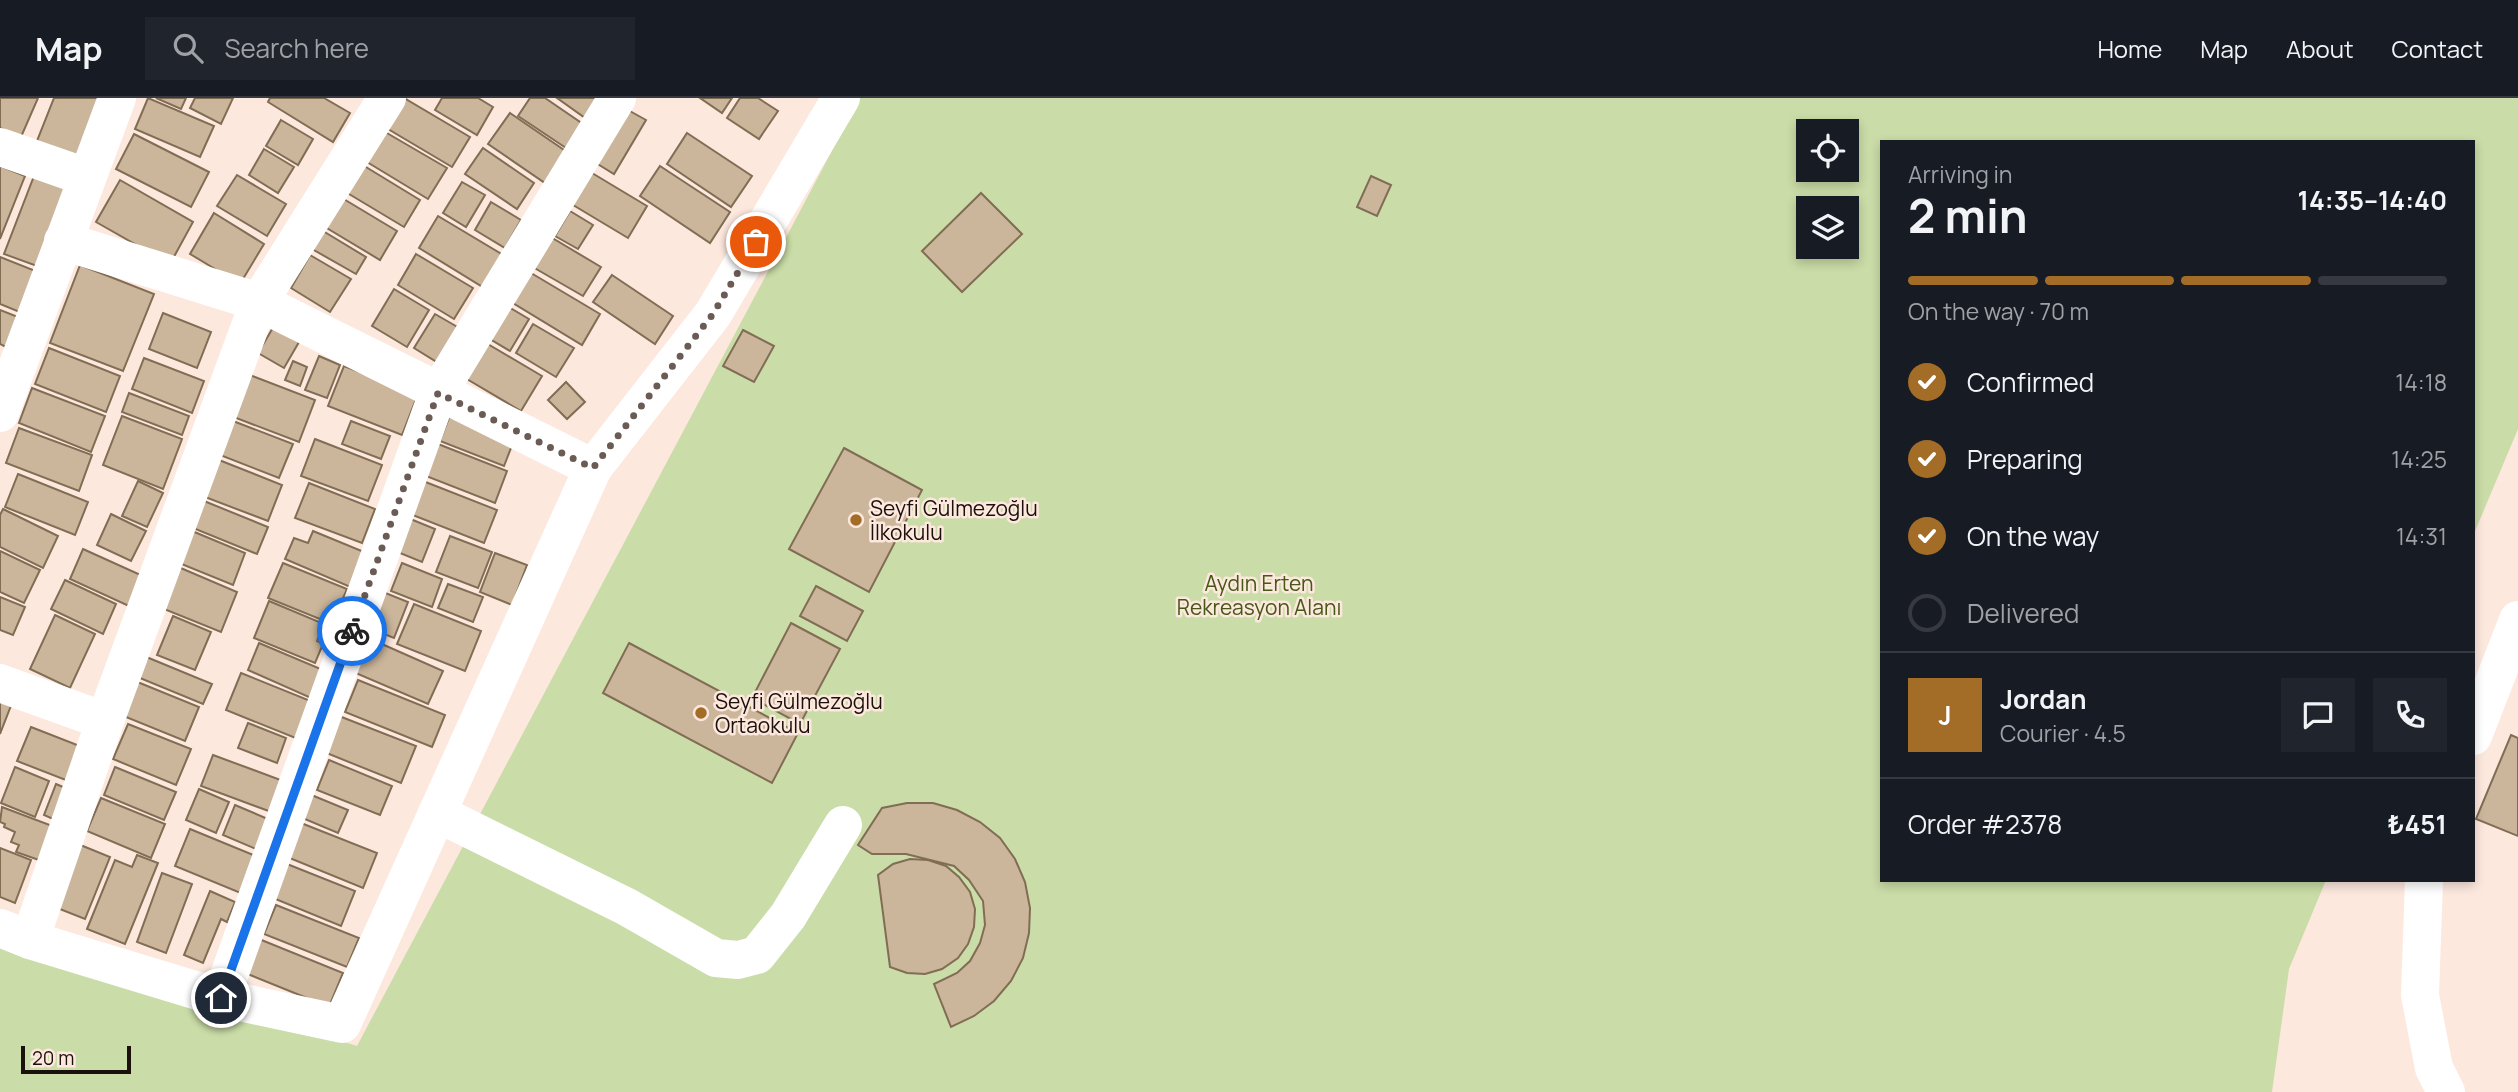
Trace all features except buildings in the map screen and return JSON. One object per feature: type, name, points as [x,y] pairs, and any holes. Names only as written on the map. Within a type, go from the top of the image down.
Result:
[{"type":"street","points":[[0,413],[117,98]]},
{"type":"street","points":[[387,98],[259,302],[105,721],[15,934],[221,998],[342,1024],[593,468],[713,314],[841,98]]},
{"type":"street","points":[[221,998],[438,393],[617,98]]},
{"type":"street","points":[[0,148],[86,177]]},
{"type":"street","points":[[63,241],[259,302],[593,468]]},
{"type":"street","points":[[2475,731],[2518,620]]},
{"type":"street","points":[[0,683],[105,721]]},
{"type":"street","points":[[437,813],[627,906],[716,958],[738,960],[757,955],[788,916],[843,825]]},
{"type":"street","points":[[2424,882],[2420,995],[2434,1068],[2446,1092]]},
{"type":"green space","name":"Aydın Erten Rekreasyon Alanı","points":[[860,98],[2518,98],[2518,429],[2475,531],[2475,140],[1880,140],[1880,882],[2325,882],[2289,969],[2272,1092],[0,1092],[0,934],[357,1046]]},
{"type":"way so far","points":[[352,631],[438,393],[593,468],[713,314],[756,242]]},
{"type":"place","name":"Seyfi Gülmezoğlu İlkokulu","points":[[856,520]]},
{"type":"place","name":"Seyfi Gülmezoğlu Ortaokulu","points":[[701,713]]},
{"type":"route","points":[[221,998],[352,631]]}]
